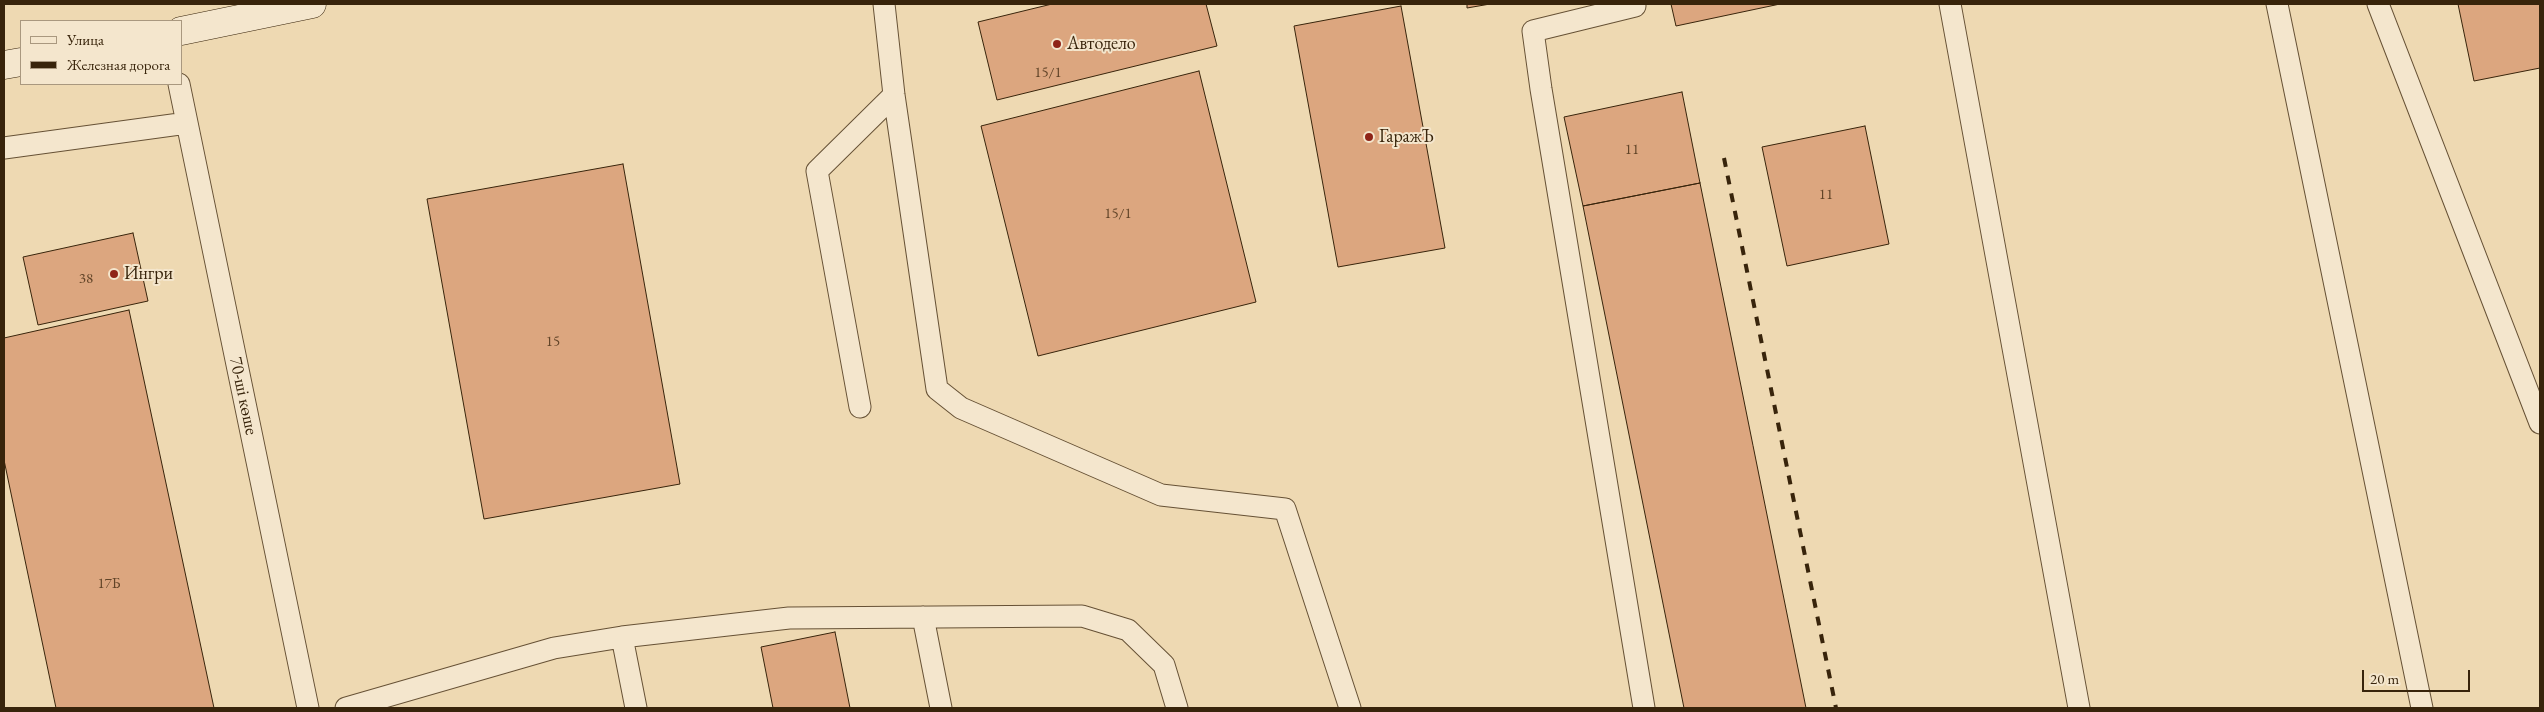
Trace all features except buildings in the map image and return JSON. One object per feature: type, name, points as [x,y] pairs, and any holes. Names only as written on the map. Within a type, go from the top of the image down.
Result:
[{"type":"street","points":[[182,31],[312,4]]},
{"type":"street","points":[[4,65],[20,62]]},
{"type":"lane","points":[[884,4],[894,95],[937,389],[960,408],[1161,495],[1285,509],[1350,708]]},
{"type":"lane","points":[[1950,4],[2078,708]]},
{"type":"lane","points":[[2277,4],[2422,708]]},
{"type":"lane","points":[[2378,4],[2540,423]]},
{"type":"lane","points":[[1636,6],[1533,32],[1644,708]]},
{"type":"lane","name":"70-ші көше","points":[[179,85],[308,708]]},
{"type":"lane","points":[[860,407],[817,171],[894,95]]},
{"type":"lane","points":[[4,148],[187,123]]},
{"type":"lane","points":[[346,708],[554,648],[622,637],[788,618],[1082,616],[1128,630],[1164,665],[1176,708]]},
{"type":"lane","points":[[923,617],[941,708]]},
{"type":"lane","points":[[622,637],[636,708]]},
{"type":"railway","points":[[1724,158],[1836,708]]},
{"type":"place","name":"Автодело","points":[[1057,44]]},
{"type":"place","name":"ГаражЪ","points":[[1369,137]]},
{"type":"place","name":"Ингри","points":[[114,274]]}]
